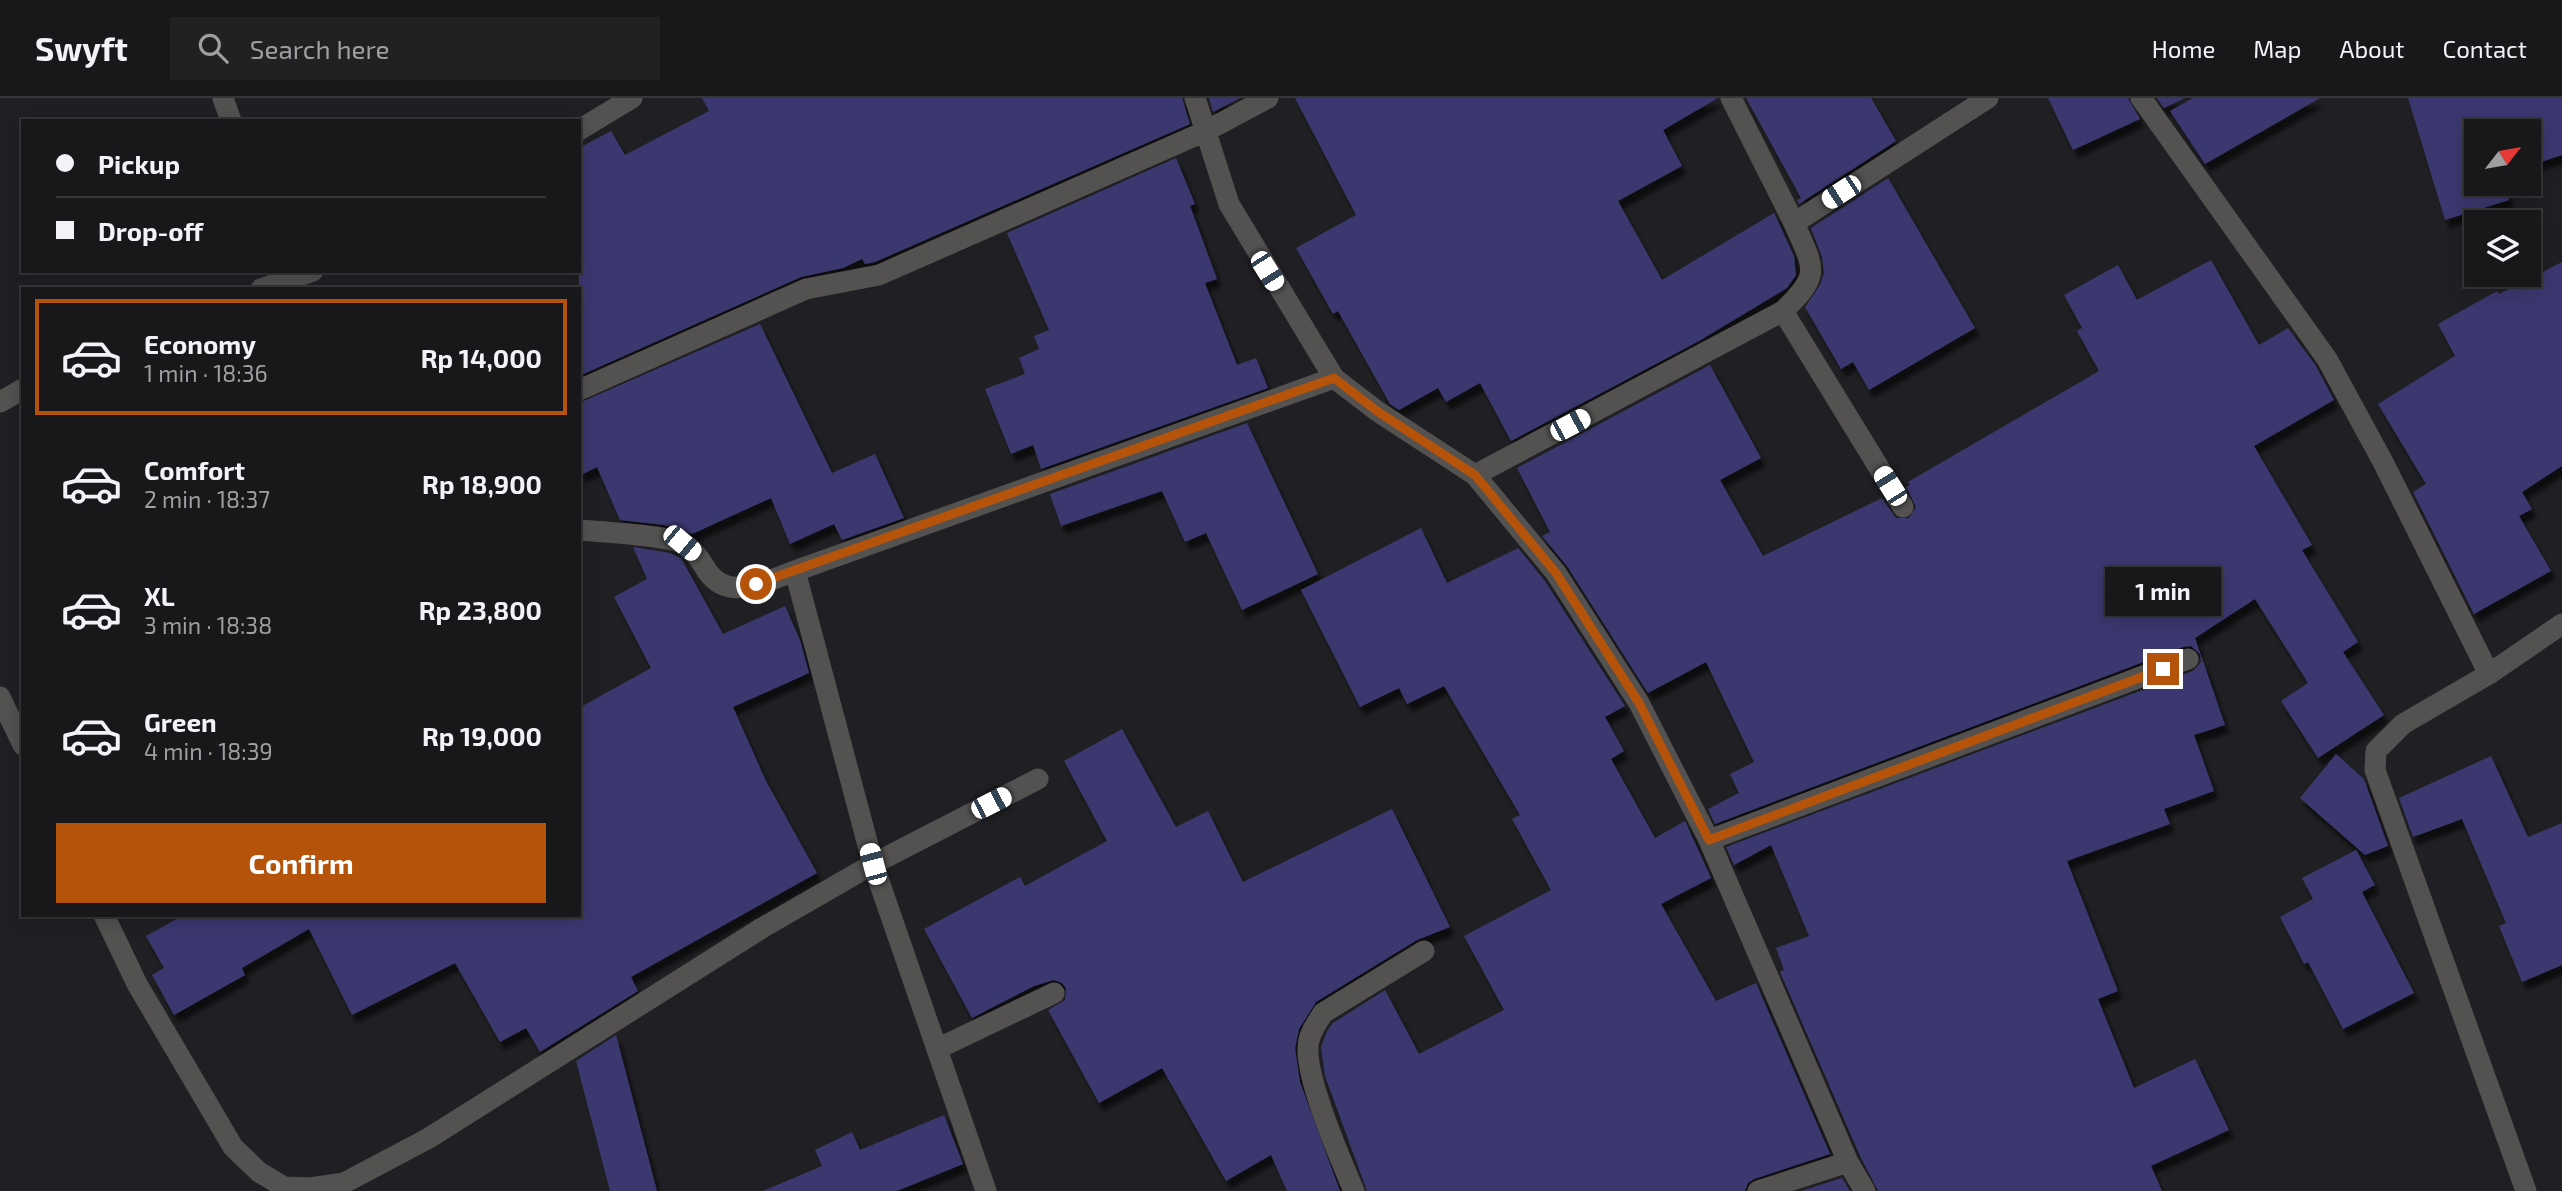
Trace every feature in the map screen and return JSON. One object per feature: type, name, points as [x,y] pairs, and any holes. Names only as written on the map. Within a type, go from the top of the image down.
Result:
[{"type":"street","points":[[223,98],[230,119]]},
{"type":"street","points":[[581,129],[632,98]]},
{"type":"street","points":[[1195,98],[1229,204],[1334,378],[1377,411],[1475,475],[1556,573],[1639,703],[1709,840],[1848,1162],[1866,1191]]},
{"type":"street","points":[[581,389],[806,289],[879,275],[1206,131],[1268,98]]},
{"type":"street","points":[[1475,475],[1783,311],[1805,290],[1812,274],[1811,261],[1731,98]]},
{"type":"street","points":[[1794,223],[1988,98]]},
{"type":"street","points":[[2141,98],[2327,359],[2490,674]]},
{"type":"street","points":[[265,287],[288,276]]},
{"type":"street","points":[[1783,311],[1903,508]]},
{"type":"street","points":[[581,530],[682,543],[698,556],[710,575],[724,587],[736,590],[1334,378]]},
{"type":"street","points":[[0,402],[21,391]]},
{"type":"street","points":[[795,571],[873,864],[986,1191]]},
{"type":"street","points":[[2526,1191],[2375,770],[2376,751],[2390,735],[2490,674],[2562,624]]},
{"type":"street","points":[[1709,840],[2188,659]]},
{"type":"street","points":[[0,697],[21,741]]},
{"type":"street","points":[[105,917],[137,984],[233,1147],[259,1172],[284,1186],[310,1188],[344,1183],[429,1138],[762,928],[873,864],[1038,779]]},
{"type":"street","points":[[1354,1191],[1315,1086],[1308,1047],[1313,1028],[1323,1013],[1424,951]]},
{"type":"street","points":[[937,1049],[1054,993]]},
{"type":"street","points":[[1758,1191],[1848,1162]]},
{"type":"building","points":[[702,98],[1182,98],[1190,124],[875,262],[865,264],[862,259],[843,268],[801,277],[581,375],[581,147],[611,131],[625,155],[709,111]]},
{"type":"building","points":[[1209,98],[1240,98],[1213,112]]},
{"type":"building","points":[[1295,98],[1718,98],[1663,130],[1682,166],[1618,201],[1662,280],[1774,213],[1794,256],[1796,275],[1787,288],[1699,341],[1511,441],[1480,383],[1446,402],[1438,388],[1399,410],[1390,404],[1338,311],[1333,314],[1296,248],[1356,215]]},
{"type":"building","points":[[1746,98],[1871,98],[1896,141],[1799,204],[1797,200],[1801,198]]},
{"type":"building","points":[[2048,98],[2128,98],[2140,119],[2073,150]]},
{"type":"building","points":[[2157,98],[2185,98],[2164,108]]},
{"type":"building","points":[[2193,98],[2320,98],[2205,164],[2170,111]]},
{"type":"building","points":[[2408,98],[2562,98],[2562,155],[2541,162],[2541,119],[2464,119],[2464,196],[2508,196],[2509,200],[2477,210],[2464,210],[2464,214],[2445,220]]},
{"type":"building","points":[[1176,158],[1195,204],[1190,206],[1217,279],[1205,283],[1237,365],[1256,358],[1268,388],[1041,469],[1033,445],[1011,454],[985,389],[1025,374],[1019,358],[1039,349],[1034,336],[1049,330],[1007,233]]},
{"type":"building","points":[[1888,178],[1975,328],[1869,390],[1853,362],[1841,369],[1805,307],[1820,285],[1824,273],[1822,257],[1811,228]]},
{"type":"building","points":[[2211,260],[2259,345],[2288,328],[2316,366],[2334,400],[2254,446],[2312,545],[2302,550],[2358,642],[2343,652],[2384,715],[2318,758],[2281,701],[2308,683],[2255,599],[2195,638],[2225,725],[2194,735],[2214,791],[2164,809],[2170,824],[2067,861],[2118,991],[2098,999],[2134,1088],[2195,1059],[2229,1130],[2151,1166],[2162,1191],[1878,1191],[1860,1156],[1780,972],[1784,970],[1776,948],[1809,936],[1771,845],[1734,865],[1726,847],[2193,671],[2201,662],[2200,654],[2191,646],[2183,647],[1715,824],[1708,809],[1739,793],[1730,774],[1754,762],[1706,662],[1648,693],[1567,566],[1542,536],[1550,532],[1517,468],[1710,365],[1761,458],[1720,480],[1763,556],[1882,498],[1896,518],[1909,518],[1916,507],[1906,487],[1910,485],[1908,482],[2099,371],[2077,331],[2082,328],[2064,295],[2118,265],[2137,300]]},
{"type":"building","points":[[2562,262],[2562,466],[2522,492],[2532,509],[2519,516],[2551,571],[2474,614],[2413,492],[2426,484],[2378,404],[2455,356],[2438,324],[2497,291],[2499,294],[2513,287],[2541,287],[2541,273]]},
{"type":"building","points":[[760,324],[832,473],[875,454],[904,518],[842,540],[834,524],[790,544],[771,498],[692,534],[664,525],[620,520],[597,467],[581,475],[581,402]]},
{"type":"building","points":[[1247,423],[1318,574],[1242,610],[1206,533],[1185,542],[1162,491],[1061,526],[1050,494]]},
{"type":"building","points":[[1421,528],[1447,583],[1518,548],[1545,581],[1625,706],[1605,717],[1624,751],[1611,759],[1655,838],[1685,821],[1711,878],[1661,904],[1716,1001],[1756,983],[1830,1154],[1754,1179],[1748,1183],[1745,1191],[1367,1191],[1325,1076],[1321,1047],[1327,1031],[1333,1023],[1385,990],[1419,1054],[1504,1010],[1464,936],[1551,890],[1512,819],[1520,815],[1444,686],[1407,704],[1399,688],[1360,707],[1301,590]]},
{"type":"building","points":[[633,547],[670,553],[681,558],[723,634],[785,606],[800,640],[809,673],[733,707],[766,781],[817,873],[631,977],[638,991],[540,1052],[526,1028],[500,1042],[455,963],[352,1015],[309,929],[242,968],[245,975],[174,1015],[152,975],[164,968],[146,936],[180,917],[581,917],[581,707],[651,668],[614,597],[647,579]]},
{"type":"building","points":[[1122,729],[1176,827],[1208,811],[1243,882],[1392,809],[1450,927],[1417,940],[1316,1002],[1299,1029],[1295,1048],[1300,1082],[1340,1191],[1287,1191],[1271,1155],[1226,1181],[1162,1068],[1099,1103],[1048,1010],[1065,1000],[1066,988],[1062,983],[1054,980],[1034,986],[972,1018],[924,929],[1020,877],[1025,886],[1107,841],[1064,761]]},
{"type":"building","points":[[2336,754],[2364,779],[2388,846],[2365,855],[2300,798]]},
{"type":"building","points":[[2491,756],[2528,837],[2562,823],[2562,965],[2522,982],[2499,926],[2506,923],[2462,819],[2413,837],[2399,798]]},
{"type":"building","points":[[2356,850],[2375,885],[2362,892],[2414,993],[2343,1029],[2308,962],[2304,964],[2280,917],[2313,899],[2302,878]]},
{"type":"building","points":[[616,1035],[657,1191],[610,1191],[576,1061]]},
{"type":"building","points":[[944,1115],[963,1164],[897,1191],[763,1191],[822,1166],[815,1150],[852,1132],[860,1150]]},
{"type":"building","points":[[1842,1178],[1850,1191],[1801,1191]]},
{"type":"route","points":[[756,584],[1334,378],[1377,411],[1475,475],[1556,573],[1639,703],[1709,840],[2163,669]]}]
